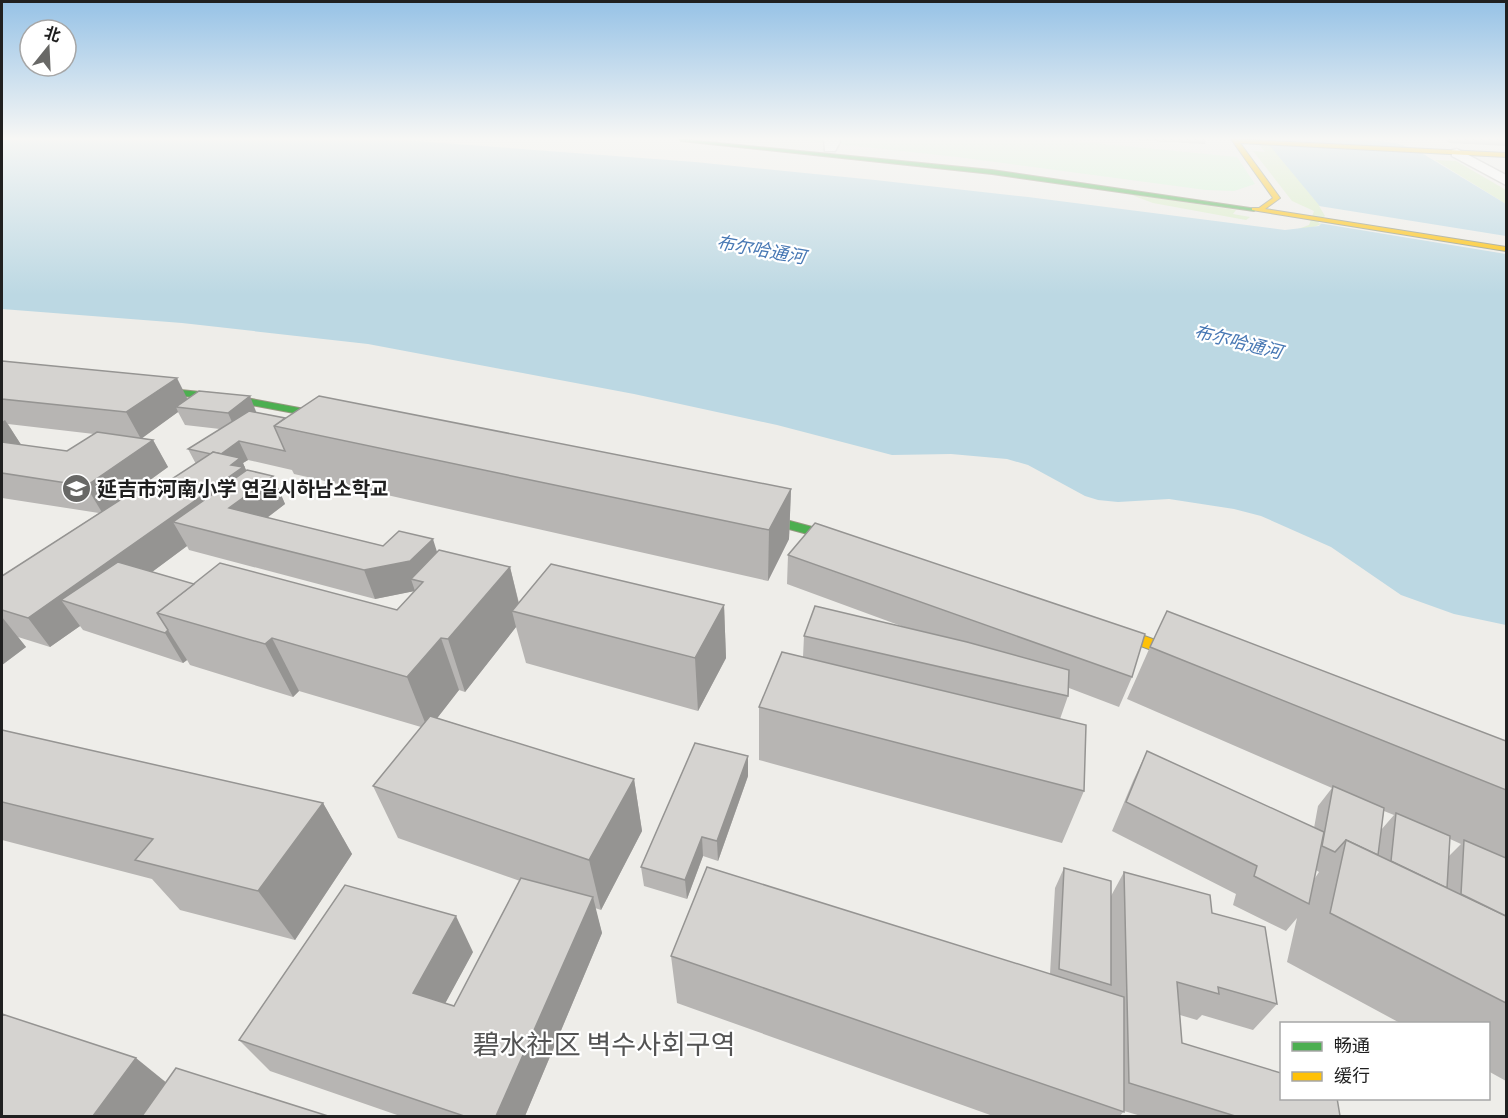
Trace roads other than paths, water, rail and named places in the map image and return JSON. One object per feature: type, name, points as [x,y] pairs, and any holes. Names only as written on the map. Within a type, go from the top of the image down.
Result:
[{"type":"main road","points":[[1147,191],[1273,207],[1506,242]]},
{"type":"main road","points":[[1194,191],[1506,249]]},
{"type":"main road","points":[[1215,194],[1245,191]]},
{"type":"main road","points":[[1271,191],[1277,198],[1273,207]]},
{"type":"main road","points":[[127,388],[230,398],[361,423]]},
{"type":"main road","points":[[729,509],[870,547]]},
{"type":"main road","points":[[1087,620],[1208,664]]},
{"type":"water","name":"布尔哈通河","points":[[2,191],[976,191],[1285,230],[1319,226],[1328,216],[1307,191],[1485,191],[1506,204],[1506,625],[1454,614],[1401,595],[1331,547],[1261,516],[1234,509],[1169,499],[1118,502],[1098,500],[1085,496],[1028,465],[1007,459],[951,454],[892,455],[777,425],[634,394],[368,344],[182,323],[2,309]]},
{"type":"place","name":"延吉市河南小学 연길시하남소학교","points":[[76,489]]},
{"type":"district","name":"碧水社区 벽수사회구역","points":[[604,1045]]}]
